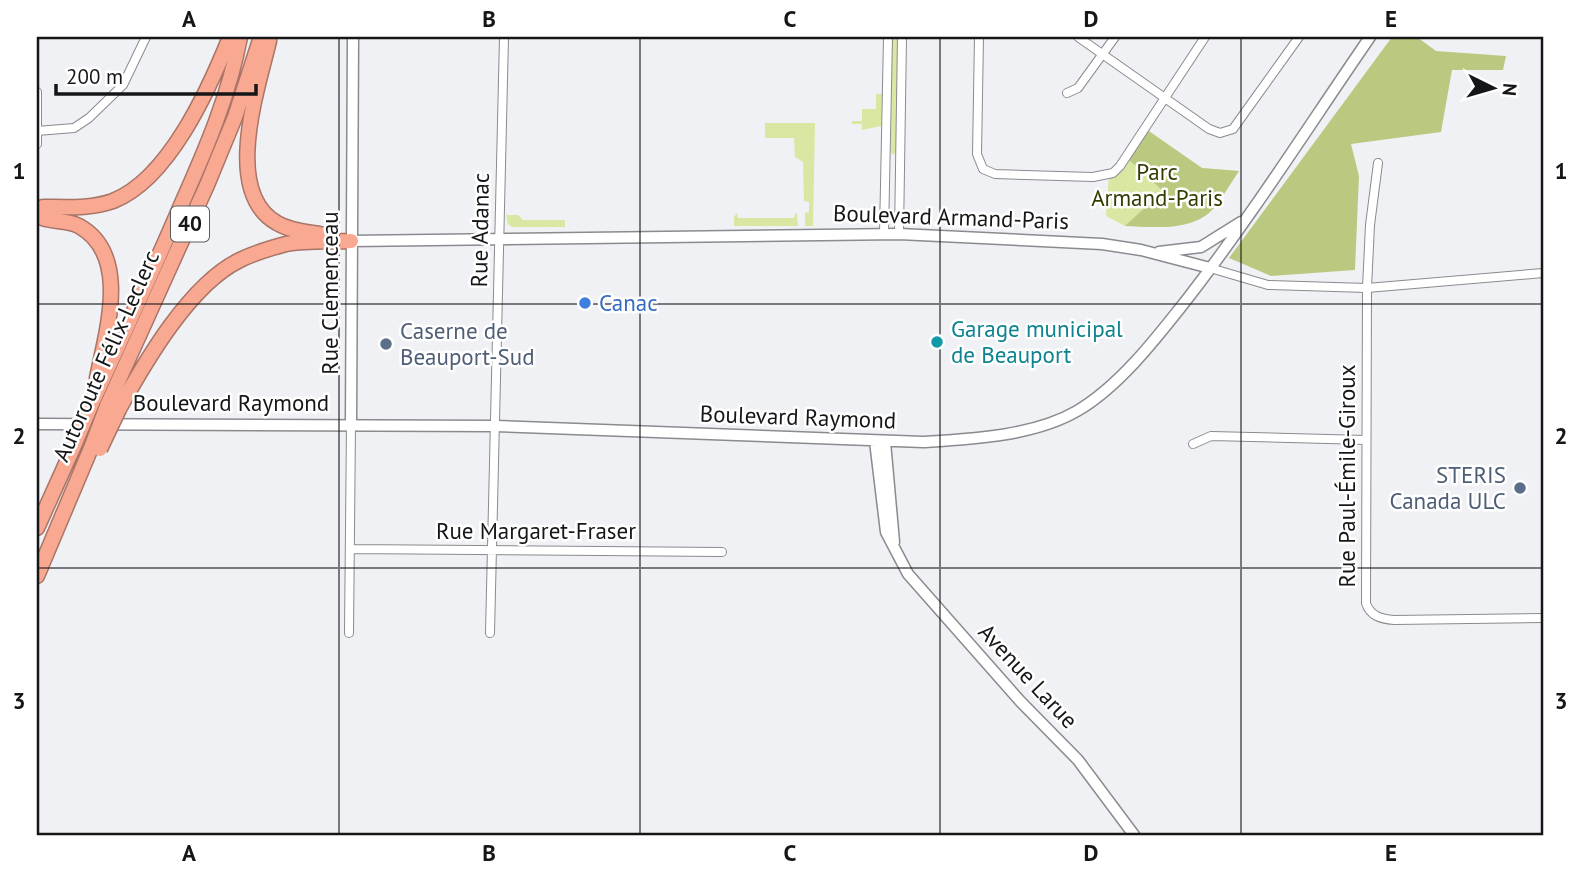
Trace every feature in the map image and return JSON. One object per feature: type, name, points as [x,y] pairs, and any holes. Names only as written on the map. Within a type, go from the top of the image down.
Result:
[{"type":"highway","points":[[92,404],[110,314],[111,284],[105,253],[95,237],[77,225],[37,215],[43,207],[96,206],[115,200],[158,167],[186,127],[209,87],[230,37]]},
{"type":"highway","name":"Autoroute Félix-Leclerc","points":[[37,528],[218,121],[240,37]]},
{"type":"highway","name":"Autoroute Félix-Leclerc","points":[[37,576],[59,523],[96,448],[226,139],[261,37]]},
{"type":"highway","points":[[270,37],[251,117],[245,162],[251,189],[260,208],[274,222],[286,228],[351,241]]},
{"type":"highway","points":[[113,408],[184,310],[212,279],[239,260],[288,244],[351,241]]},
{"type":"street","points":[[37,131],[74,128],[89,118],[123,85],[146,37]]},
{"type":"street","name":"Rue Clemenceau","points":[[349,634],[354,37]]},
{"type":"street","name":"Rue Adanac","points":[[490,633],[504,37]]},
{"type":"street","points":[[884,234],[888,37]]},
{"type":"street","points":[[899,234],[902,37]]},
{"type":"street","points":[[979,37],[979,164],[988,172],[1093,177],[1113,173],[1120,166],[1205,37]]},
{"type":"street","points":[[1078,37],[1209,128],[1227,133],[1233,129],[1298,37]]},
{"type":"street","points":[[1067,93],[1078,89],[1115,37]]},
{"type":"street","name":"Boulevard Raymond","points":[[37,424],[495,426],[880,441],[969,439],[1028,430],[1077,411],[1119,379],[1158,335],[1246,219],[1370,37]]},
{"type":"street","points":[[37,92],[37,144]]},
{"type":"street","name":"Rue Paul-Émile-Giroux","points":[[1378,163],[1370,225],[1367,288],[1366,603],[1373,614],[1383,620],[1543,618]]},
{"type":"street","points":[[1153,253],[1201,247],[1246,219]]},
{"type":"street","name":"Boulevard Armand-Paris","points":[[351,241],[899,234],[1083,242],[1153,253],[1268,285],[1367,288],[1543,273]]},
{"type":"street","points":[[1193,444],[1211,436],[1366,440]]},
{"type":"street","name":"Avenue Larue","points":[[880,441],[886,532],[908,574],[1020,701],[1078,760],[1134,835]]},
{"type":"street","name":"Rue Margaret-Fraser","points":[[350,549],[722,552]]},
{"type":"green space","points":[[892,37],[898,37],[896,152],[893,155],[891,152]]},
{"type":"green space","points":[[1392,37],[1417,37],[1436,51],[1506,56],[1503,70],[1452,70],[1441,132],[1351,144],[1359,176],[1355,270],[1271,276],[1229,258]]},
{"type":"green space","points":[[876,94],[882,94],[881,126],[862,130],[862,124],[852,124],[852,121],[862,121],[862,109],[876,109]]},
{"type":"green space","points":[[765,123],[815,123],[813,226],[805,226],[805,213],[809,212],[809,202],[804,201],[803,162],[795,157],[794,138],[765,138]]},
{"type":"green space","name":"Parc Armand-Paris","points":[[1145,128],[1202,168],[1239,171],[1213,209],[1200,219],[1172,227],[1125,226],[1106,216],[1109,174]]},
{"type":"green space","name":"Parc Armand-Paris","points":[[1147,130],[1202,168],[1239,171],[1214,208],[1205,216],[1184,225],[1125,226],[1163,191],[1127,158]]},
{"type":"green space","points":[[737,213],[738,218],[794,218],[795,213],[798,226],[734,226]]},
{"type":"green space","points":[[506,215],[518,215],[523,220],[565,220],[565,227],[512,227],[508,224]]},
{"type":"place","name":"Canac","points":[[585,303]]},
{"type":"place","name":"Garage municipal de Beauport","points":[[937,342]]},
{"type":"place","name":"Caserne de Beauport-Sud","points":[[386,344]]},
{"type":"place","name":"STERIS Canada ULC","points":[[1520,488]]}]
